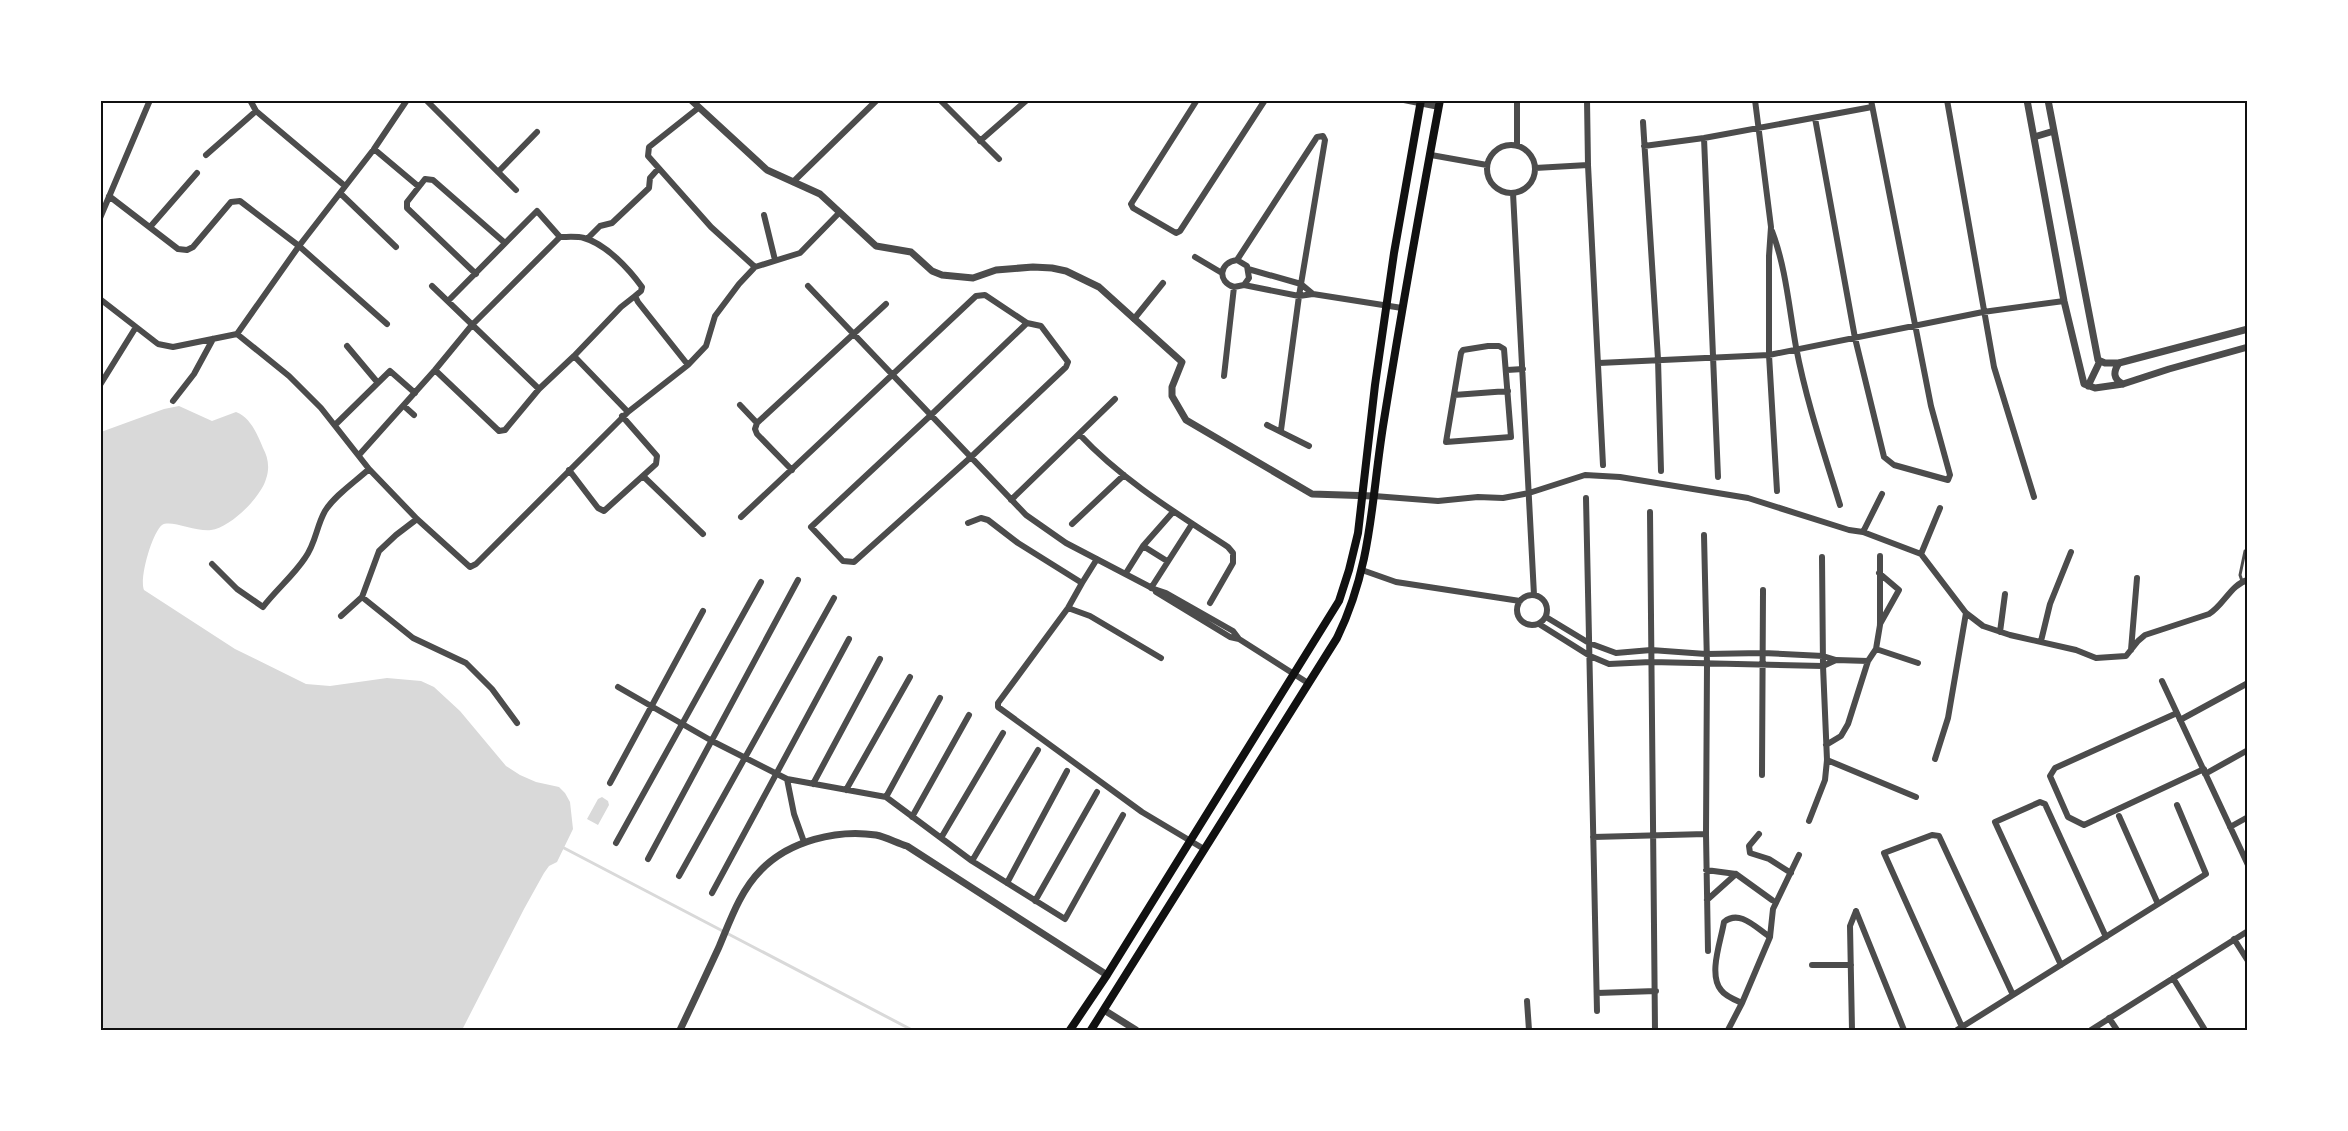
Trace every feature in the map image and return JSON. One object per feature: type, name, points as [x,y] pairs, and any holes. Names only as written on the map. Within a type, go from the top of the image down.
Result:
[{"type":"main road","points":[[1070,1030],[1107,975],[1339,602],[1350,570],[1358,533],[1386,306],[1421,102]]},
{"type":"main road","points":[[1091,1030],[1337,638],[1351,609],[1370,536],[1402,308],[1440,104]]},
{"type":"street","points":[[100,218],[150,100]]},
{"type":"street","points":[[250,100],[256,111],[345,186]]},
{"type":"street","points":[[100,299],[165,347],[237,334],[299,246],[374,149],[407,100]]},
{"type":"street","points":[[426,100],[516,189]]},
{"type":"street","points":[[690,100],[697,109],[767,170],[820,194],[872,244],[881,249],[911,252],[938,274],[973,278],[1000,270],[1056,268],[1099,287],[1182,362],[1172,387],[1172,396],[1186,420],[1312,494],[1438,501],[1478,497],[1503,498],[1529,493],[1585,475],[1620,477],[1748,498],[1792,514],[1863,532],[1921,554],[1966,613],[1983,626],[2076,650],[2096,658],[2126,656],[2145,635],[2210,614],[2245,580]]},
{"type":"street","points":[[793,182],[877,100]]},
{"type":"street","points":[[940,100],[999,159]]},
{"type":"street","points":[[980,141],[1027,100]]},
{"type":"street","points":[[1197,100],[1131,204],[1133,208],[1172,232],[1180,231],[1265,100]]},
{"type":"street","points":[[1404,100],[1440,104]]},
{"type":"street","points":[[1517,100],[1517,145]]},
{"type":"street","points":[[1587,100],[1588,165],[1603,465]]},
{"type":"street","points":[[1755,100],[1771,227],[1769,355],[1778,491]]},
{"type":"street","points":[[1947,100],[1994,367],[2034,497]]},
{"type":"street","points":[[2027,100],[2064,301],[2084,384],[2095,388],[2123,384],[2247,347]]},
{"type":"street","points":[[2048,100],[2096,356],[2100,361],[2119,363],[2247,329]]},
{"type":"street","points":[[1644,146],[1704,138],[1815,118],[1871,104],[1914,327],[1931,406],[1950,475],[1948,480],[1894,465],[1884,457],[1855,338],[1815,118]]},
{"type":"street","points":[[697,109],[649,147],[648,156],[711,227],[755,267]]},
{"type":"street","points":[[206,155],[256,111]]},
{"type":"street","points":[[1643,122],[1658,359],[1661,471]]},
{"type":"street","points":[[2034,137],[2054,131]]},
{"type":"street","points":[[498,172],[537,132]]},
{"type":"street","points":[[1237,260],[1317,137],[1323,136],[1325,140],[1299,296],[1281,430]]},
{"type":"street","points":[[1704,138],[1718,477]]},
{"type":"street","points":[[1517,145],[1530,153],[1536,168],[1529,185],[1513,193],[1501,191],[1491,183],[1487,165],[1495,151],[1501,147],[1517,145]]},
{"type":"street","points":[[374,149],[418,186]]},
{"type":"street","points":[[1431,155],[1487,165]]},
{"type":"street","points":[[1536,168],[1588,165]]},
{"type":"street","points":[[587,239],[600,226],[612,223],[649,188],[650,178],[658,169]]},
{"type":"street","points":[[150,227],[197,173]]},
{"type":"street","points":[[476,274],[407,208],[407,202],[418,186],[425,179],[433,180],[505,243]]},
{"type":"street","points":[[340,193],[396,248]]},
{"type":"street","points":[[1513,193],[1534,595]]},
{"type":"street","points":[[109,196],[178,249],[187,250],[193,247],[231,202],[238,201],[299,246],[387,324]]},
{"type":"street","points":[[435,370],[500,431],[505,430],[539,389],[642,289],[636,278],[599,244],[587,239],[560,237],[537,211],[448,300]]},
{"type":"street","points":[[237,334],[289,376],[336,424],[369,469],[417,519],[472,567],[625,414],[688,365],[706,346],[715,316],[755,267],[800,253],[839,213]]},
{"type":"street","points":[[764,215],[775,260]]},
{"type":"street","points":[[1771,227],[1782,255],[1796,348],[1814,420],[1840,505]]},
{"type":"street","points":[[359,455],[404,406],[472,325],[560,237]]},
{"type":"street","points":[[1196,257],[1222,273]]},
{"type":"street","points":[[1244,285],[1249,278],[1248,269],[1244,263],[1237,260],[1226,263],[1222,273],[1225,283],[1234,287],[1244,285],[1299,296],[1313,294],[1402,308]]},
{"type":"street","points":[[1248,269],[1301,284],[1313,294]]},
{"type":"street","points":[[1134,319],[1163,283]]},
{"type":"street","points":[[432,286],[539,389]]},
{"type":"street","points":[[808,286],[1026,515],[1066,543],[1166,593],[1233,631],[1239,639],[1308,683]]},
{"type":"street","points":[[1224,376],[1234,287]]},
{"type":"street","points":[[635,296],[688,365]]},
{"type":"street","points":[[741,517],[976,296],[987,296],[1027,323],[1041,326],[1068,364],[971,457],[854,562],[843,561],[811,527],[932,416],[1027,323]]},
{"type":"street","points":[[1599,363],[1769,355],[1983,312],[2064,301]]},
{"type":"street","points":[[792,470],[757,434],[755,429],[757,423],[886,304]]},
{"type":"street","points":[[100,385],[136,327]]},
{"type":"street","points":[[173,401],[194,374],[213,339]]},
{"type":"street","points":[[347,346],[378,383]]},
{"type":"street","points":[[1499,346],[1504,350],[1508,391],[1511,437],[1446,442],[1463,350],[1499,346]]},
{"type":"street","points":[[569,470],[602,511],[606,510],[656,464],[658,457],[625,414],[574,356]]},
{"type":"street","points":[[2088,386],[2100,361]]},
{"type":"street","points":[[2119,363],[2114,374],[2118,382],[2123,384]]},
{"type":"street","points":[[1507,370],[1523,369]]},
{"type":"street","points":[[336,424],[388,372],[392,371],[415,393]]},
{"type":"street","points":[[1454,395],[1508,391]]},
{"type":"street","points":[[1011,500],[1115,399]]},
{"type":"street","points":[[741,405],[757,423]]},
{"type":"street","points":[[404,406],[414,415]]},
{"type":"street","points":[[1267,424],[1308,446]]},
{"type":"street","points":[[1079,434],[1100,456],[1124,475],[1233,553],[1233,563],[1210,603]]},
{"type":"street","points":[[212,564],[237,589],[263,607],[306,556],[328,507],[369,469]]},
{"type":"street","points":[[1072,524],[1124,475]]},
{"type":"street","points":[[643,476],[703,534]]},
{"type":"street","points":[[1863,532],[1882,494]]},
{"type":"street","points":[[1586,498],[1597,1011]]},
{"type":"street","points":[[1921,554],[1940,508]]},
{"type":"street","points":[[1126,573],[1143,546],[1173,512]]},
{"type":"street","points":[[1650,512],[1655,1030]]},
{"type":"street","points":[[968,523],[981,518],[988,520],[1018,543],[1082,583]]},
{"type":"street","points":[[341,616],[362,597],[380,551],[417,519]]},
{"type":"street","points":[[1153,588],[1167,561],[1192,524]]},
{"type":"street","points":[[1704,535],[1708,951]]},
{"type":"street","points":[[1143,546],[1167,561]]},
{"type":"street","points":[[2041,641],[2050,603],[2071,552]]},
{"type":"street","points":[[1826,745],[1841,736],[1848,724],[1868,661],[1876,649],[1880,625],[1880,556]]},
{"type":"street","points":[[1809,821],[1825,780],[1827,759],[1822,666],[1822,557]]},
{"type":"street","points":[[1097,559],[1068,608],[1012,682],[998,703],[998,707],[1133,806],[1204,849]]},
{"type":"street","points":[[1362,570],[1396,582],[1520,601]]},
{"type":"street","points":[[1879,573],[1899,590],[1880,625]]},
{"type":"street","points":[[2131,651],[2137,578]]},
{"type":"street","points":[[648,859],[798,580]]},
{"type":"street","points":[[616,843],[761,582]]},
{"type":"street","points":[[1762,775],[1763,590]]},
{"type":"street","points":[[2000,632],[2005,594]]},
{"type":"street","points":[[1539,624],[1546,617],[1546,602],[1538,596],[1528,595],[1520,601],[1517,610],[1521,620],[1529,625],[1539,624],[1590,656],[1609,664],[1651,662],[1822,666],[1836,660]]},
{"type":"street","points":[[362,597],[412,638],[466,663],[492,689],[517,723]]},
{"type":"street","points":[[679,876],[834,598]]},
{"type":"street","points":[[1068,608],[1090,616],[1161,658]]},
{"type":"street","points":[[610,783],[703,611]]},
{"type":"street","points":[[1935,759],[1948,718],[1966,613]]},
{"type":"street","points":[[1546,617],[1589,643],[1616,653],[1651,650],[1706,654],[1763,653],[1868,661]]},
{"type":"street","points":[[712,893],[849,639]]},
{"type":"street","points":[[1876,649],[1918,663]]},
{"type":"street","points":[[813,784],[880,660]]},
{"type":"street","points":[[846,790],[910,677]]},
{"type":"street","points":[[2162,681],[2247,866]]},
{"type":"street","points":[[2180,720],[2247,683]]},
{"type":"street","points":[[618,687],[712,741],[787,779],[886,797],[972,861],[1065,919],[1123,815]]},
{"type":"street","points":[[886,797],[940,698]]},
{"type":"street","points":[[2177,712],[2055,768],[2050,776],[2068,817],[2084,825],[2247,750]]},
{"type":"street","points":[[912,816],[969,715]]},
{"type":"street","points":[[941,838],[1002,734]]},
{"type":"street","points":[[972,861],[1038,750]]},
{"type":"street","points":[[1827,759],[1916,797]]},
{"type":"street","points":[[1007,883],[1067,771]]},
{"type":"street","points":[[787,779],[794,814],[804,842]]},
{"type":"street","points":[[1035,901],[1097,792]]},
{"type":"street","points":[[2061,965],[1995,822],[2040,802],[2045,804],[2106,937]]},
{"type":"street","points":[[2013,995],[1939,836],[1932,835],[1884,853],[1960,1029],[2206,874],[2177,805]]},
{"type":"street","points":[[2119,816],[2158,904]]},
{"type":"street","points":[[2230,827],[2247,817]]},
{"type":"street","points":[[680,1030],[732,917],[761,869],[804,842],[829,836],[852,834],[878,836],[907,846],[1107,975]]},
{"type":"street","points":[[1593,837],[1706,834]]},
{"type":"street","points":[[1759,834],[1749,846],[1750,853],[1769,859],[1791,873]]},
{"type":"street","points":[[1728,1030],[1770,937],[1773,909],[1799,855]]},
{"type":"street","points":[[1706,870],[1736,874],[1772,900]]},
{"type":"street","points":[[1707,900],[1736,874]]},
{"type":"street","points":[[1852,1030],[1850,926],[1856,911],[1904,1030]]},
{"type":"street","points":[[1742,1003],[1722,992],[1717,982],[1716,968],[1724,922],[1729,918],[1740,917],[1770,937]]},
{"type":"street","points":[[2091,1030],[2247,931]]},
{"type":"street","points":[[2234,939],[2247,960]]},
{"type":"street","points":[[1812,965],[1851,965]]},
{"type":"street","points":[[2173,978],[2205,1030]]},
{"type":"street","points":[[1597,993],[1656,991]]},
{"type":"street","points":[[1527,1001],[1529,1030]]},
{"type":"street","points":[[1104,1010],[1136,1030]]},
{"type":"street","points":[[2109,1018],[2117,1030]]},
{"type":"lane","points":[[2245,551],[2240,575],[2245,580]]},
{"type":"shaded area","points":[[179,406],[212,421],[236,412],[246,418],[256,432],[266,455],[267,475],[263,486],[251,503],[235,518],[219,528],[205,530],[171,524],[162,525],[154,537],[147,556],[143,576],[144,590],[235,649],[306,684],[330,686],[387,678],[421,681],[434,687],[460,711],[506,766],[536,782],[559,787],[570,802],[573,829],[557,862],[549,866],[544,873],[524,909],[462,1030],[108,1030],[101,1026],[101,432],[164,409]]},
{"type":"shaded area","points":[[602,797],[608,801],[609,805],[598,825],[587,819],[598,799]]},
{"type":"waterway","points":[[564,848],[912,1030]]}]
